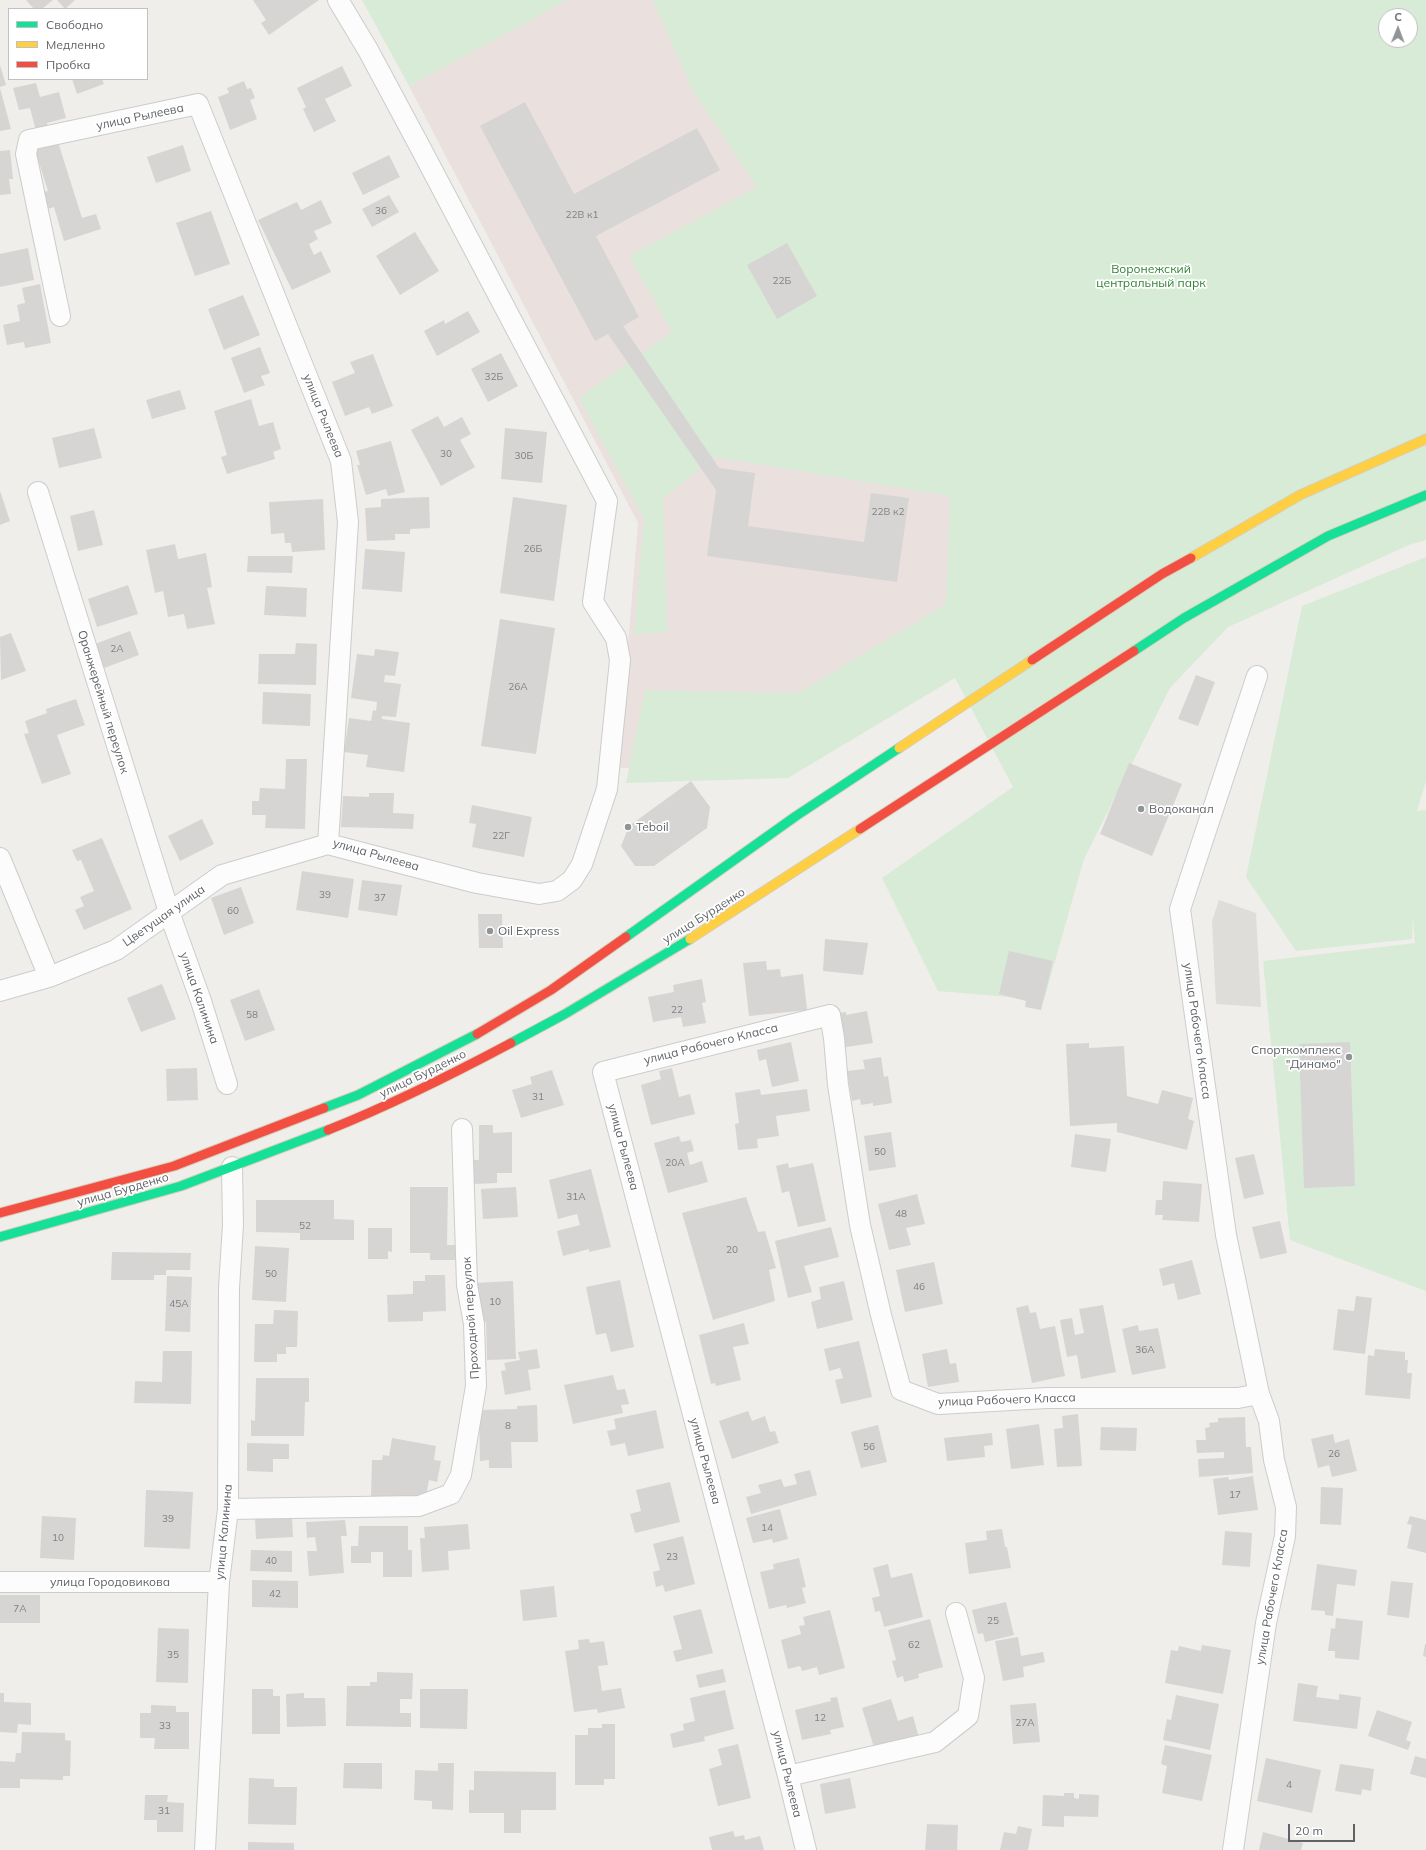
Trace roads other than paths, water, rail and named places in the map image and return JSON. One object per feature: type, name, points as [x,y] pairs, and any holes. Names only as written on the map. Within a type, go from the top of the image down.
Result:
[{"type":"main road","name":"улица Бурденко","points":[[0,1213],[174,1166],[358,1095],[456,1046],[552,990],[796,816],[1162,574],[1300,495],[1426,439]]},
{"type":"main road","name":"улица Бурденко","points":[[0,1236],[181,1186],[368,1114],[462,1069],[565,1014],[680,946],[1184,618],[1328,536],[1426,495]]},
{"type":"street","name":"улица Рылеева","points":[[60,316],[26,154],[29,140],[198,104],[341,461],[348,522],[328,844],[477,883],[540,894],[557,891],[572,880],[582,864],[607,789],[620,660],[616,638],[593,602],[607,501],[416,138],[368,50],[338,0]]},
{"type":"street","name":"Оранжерейный переулок","points":[[38,492],[169,912]]},
{"type":"street","name":"улица Рабочего Класса","points":[[1233,1850],[1266,1623],[1285,1536],[1286,1507],[1274,1460],[1269,1421],[1259,1394],[1226,1236],[1180,909],[1257,676]]},
{"type":"street","name":"Цветущая улица","points":[[0,991],[49,977],[116,950],[222,875],[328,844]]},
{"type":"street","points":[[0,858],[49,977]]},
{"type":"street","name":"улица Калинина","points":[[169,912],[201,1001],[227,1084]]},
{"type":"street","name":"улица Рабочего Класса","points":[[603,1072],[830,1015],[834,1038],[838,1085],[860,1225],[881,1315],[901,1390],[938,1404],[1047,1398],[1238,1398],[1259,1394]]},
{"type":"street","name":"улица Рылеева","points":[[603,1072],[788,1776],[806,1850]]},
{"type":"street","name":"Проходной переулок","points":[[228,1509],[419,1506],[451,1494],[461,1474],[476,1386],[474,1324],[467,1285],[462,1129]]},
{"type":"street","name":"улица Калинина","points":[[205,1850],[219,1582],[228,1509],[229,1288],[233,1225],[232,1167]]},
{"type":"street","name":"улица Городовикова","points":[[0,1582],[219,1582]]},
{"type":"street","points":[[788,1776],[935,1742],[968,1716],[974,1678],[956,1613]]},
{"type":"place","name":"Водоканал","points":[[1141,809]]},
{"type":"place","name":"Teboil","points":[[628,827]]},
{"type":"place","name":"Oil Express","points":[[490,931]]},
{"type":"place","name":"Спорткомплекс \"Динамо\"","points":[[1349,1057]]},
{"type":"park label","name":"Воронежский центральный парк","points":[[1151,276]]}]
